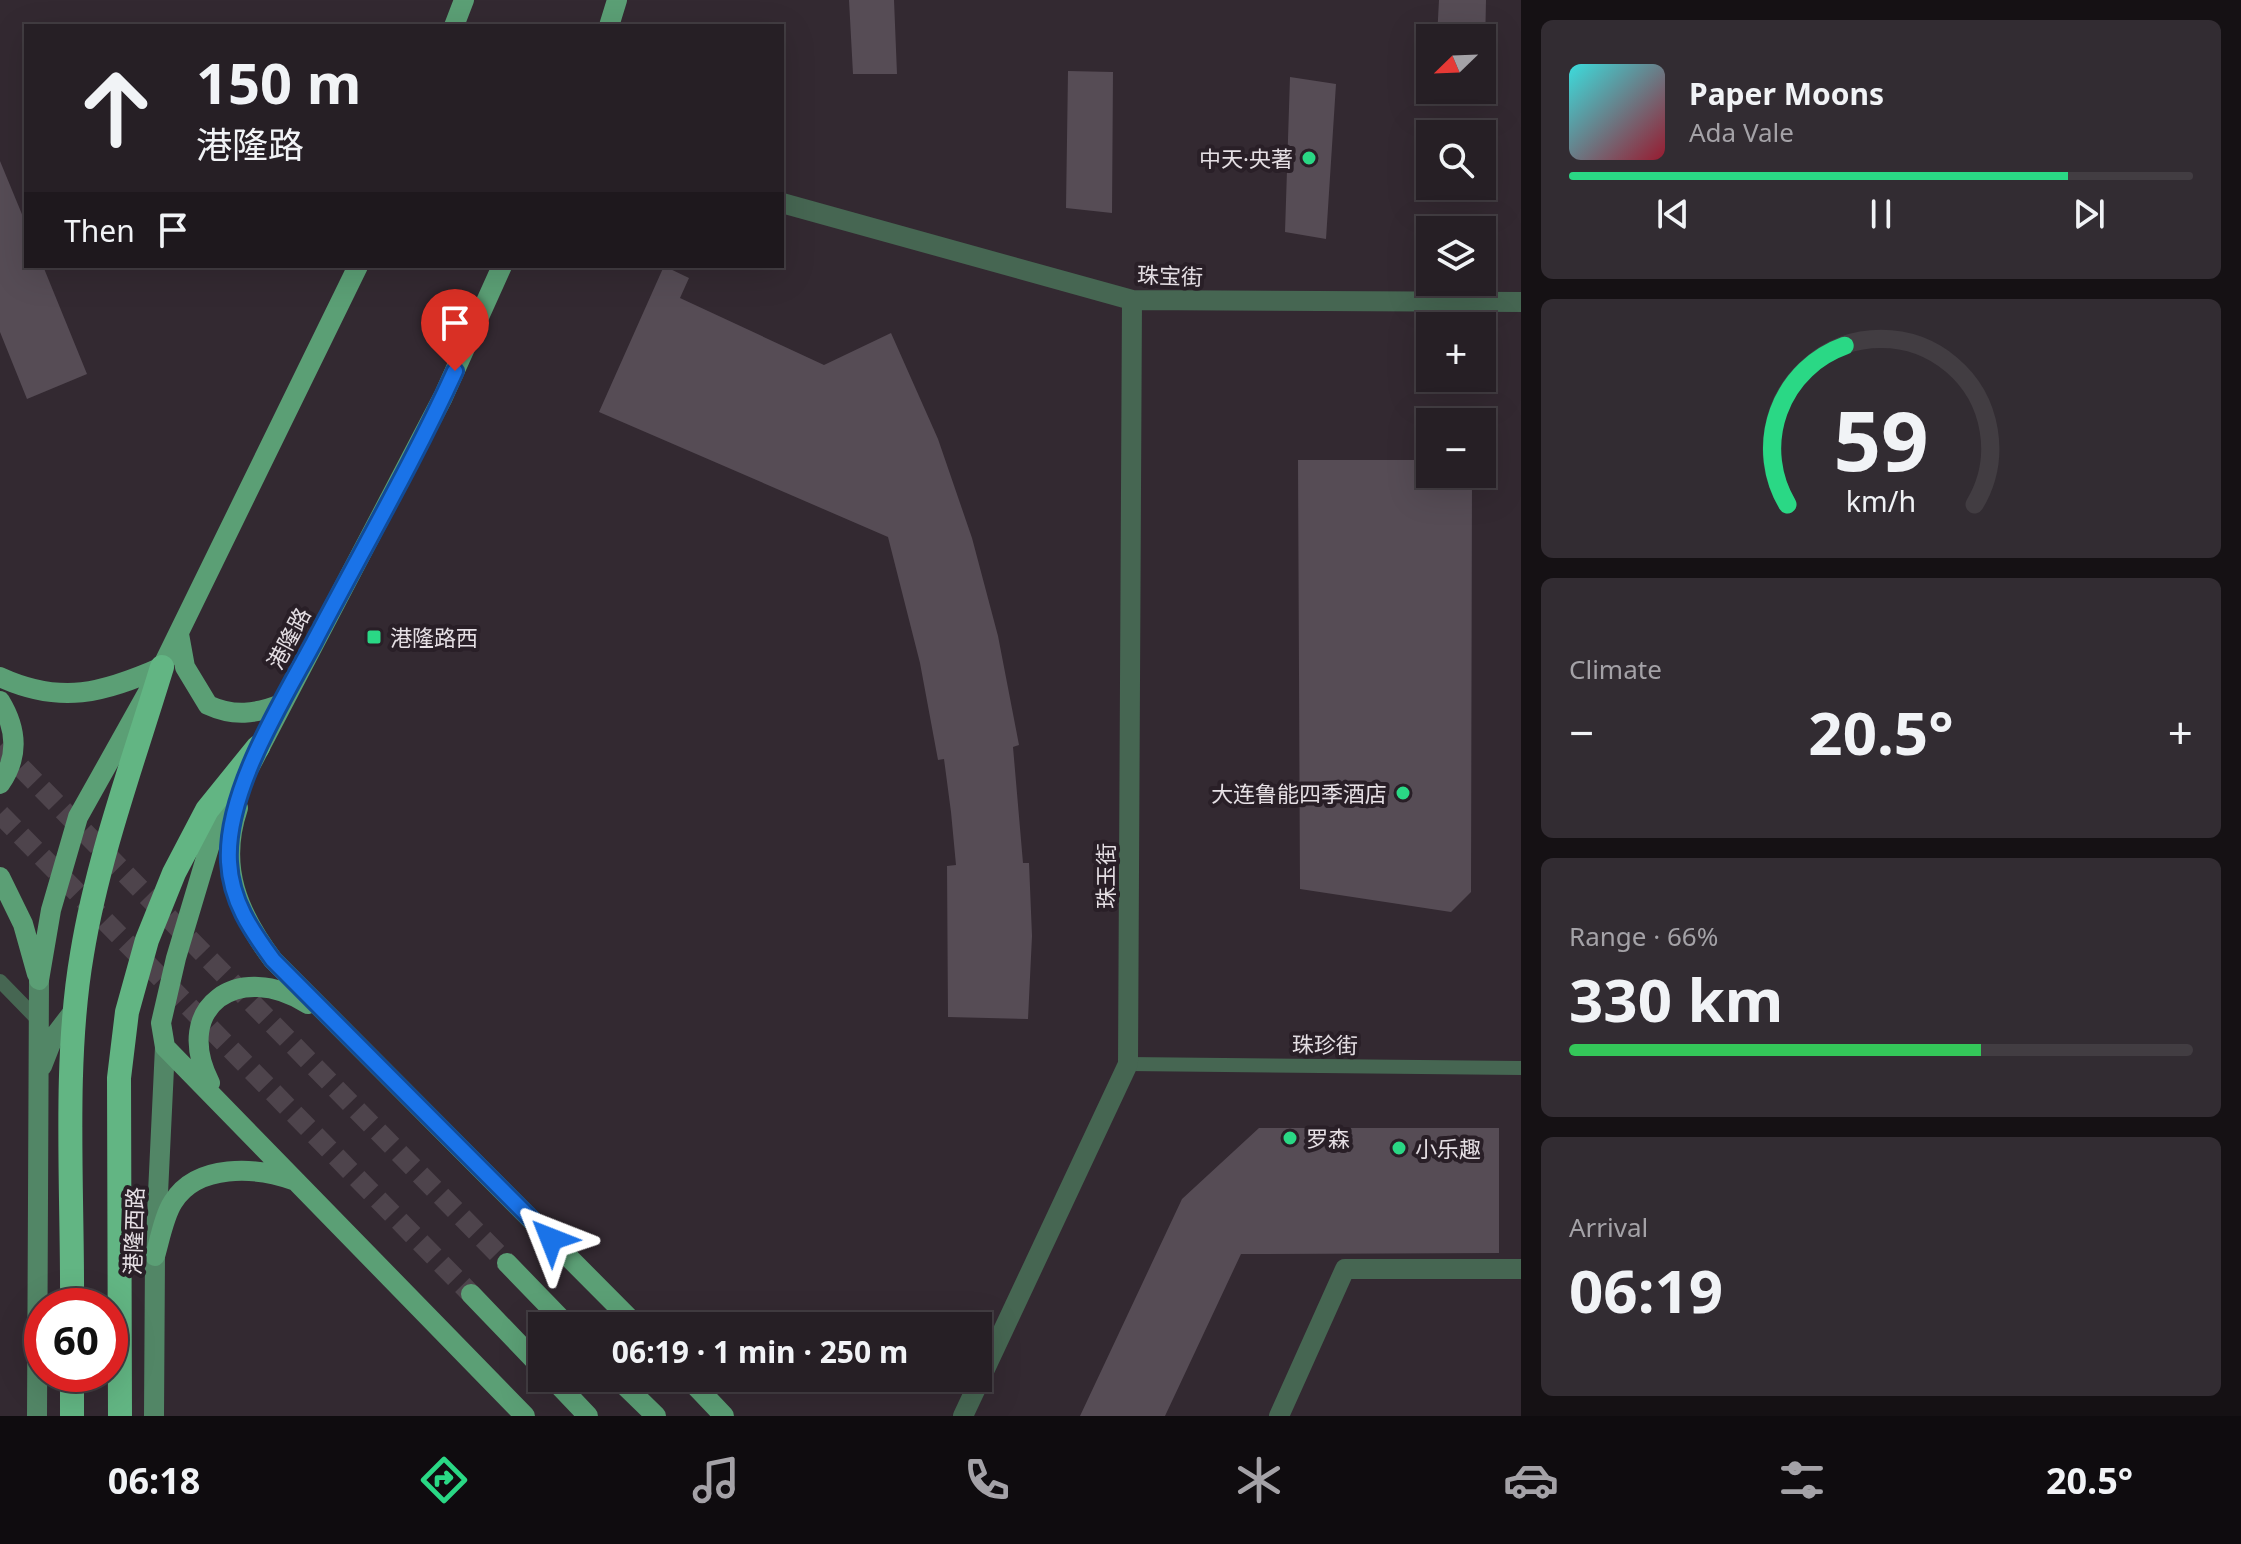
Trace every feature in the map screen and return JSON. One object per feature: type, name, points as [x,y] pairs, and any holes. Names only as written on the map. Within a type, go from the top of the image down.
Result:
[{"type":"highway","points":[[72,1288],[76,1008],[81,955],[94,898],[162,667]]},
{"type":"highway","points":[[120,1416],[119,1078],[127,1012],[147,940],[174,873],[207,810],[258,747]]},
{"type":"highway","points":[[72,1392],[72,1416]]},
{"type":"main road","points":[[455,24],[464,0]]},
{"type":"main road","points":[[610,24],[617,0]]},
{"type":"main road","points":[[37,1416],[36,1082],[39,980],[51,910],[78,817],[179,634],[357,268]]},
{"type":"main road","name":"港隆路","points":[[165,1047],[161,1023],[196,885],[211,841],[443,397],[501,268]]},
{"type":"main road","points":[[179,634],[185,667],[208,705],[238,714],[259,712],[281,704]]},
{"type":"main road","points":[[0,677],[39,693],[67,695],[99,691],[162,667]]},
{"type":"main road","points":[[0,701],[11,718],[14,740],[11,768],[0,784]]},
{"type":"main road","points":[[258,747],[231,828],[229,861],[233,892],[248,926],[273,960],[623,1312]]},
{"type":"main road","points":[[0,877],[23,924],[39,980]]},
{"type":"main road","points":[[219,1101],[199,1061],[197,1028],[213,1005],[235,987],[261,984],[295,995],[336,1022]]},
{"type":"main road","points":[[36,1082],[53,1038],[76,1008]]},
{"type":"main road","points":[[165,1047],[525,1416]]},
{"type":"main road","name":"港隆西路","points":[[154,1416],[155,1256],[165,1047]]},
{"type":"main road","points":[[155,1256],[172,1202],[194,1181],[247,1170],[271,1172],[299,1182]]},
{"type":"main road","points":[[507,1263],[554,1312]]},
{"type":"main road","points":[[471,1294],[528,1353]]},
{"type":"main road","points":[[565,1392],[588,1416]]},
{"type":"main road","points":[[631,1392],[656,1416]]},
{"type":"main road","points":[[701,1392],[724,1416]]},
{"type":"street","name":"珠宝街","points":[[784,204],[1132,300],[1521,302]]},
{"type":"street","name":"珠玉街","points":[[963,1416],[1128,1064],[1132,300]]},
{"type":"street","points":[[1279,1416],[1345,1269],[1521,1269]]},
{"type":"lane","points":[[0,981],[38,1020]]},
{"type":"lane","name":"珠珍街","points":[[1128,1064],[1521,1068]]},
{"type":"building","points":[[849,0],[894,0],[897,74],[853,74]]},
{"type":"building","points":[[1439,0],[1486,0],[1485,24],[1438,24]]},
{"type":"building","points":[[1068,71],[1113,72],[1112,213],[1066,208]]},
{"type":"building","name":"中天·央著","points":[[1290,77],[1336,84],[1326,239],[1285,232]]},
{"type":"building","points":[[0,161],[24,219],[24,268],[44,268],[87,374],[27,399],[0,332]]},
{"type":"building","points":[[663,268],[689,278],[680,298],[824,365],[891,333],[938,439],[972,538],[998,636],[1019,745],[1013,747],[1023,863],[1029,863],[1032,936],[1028,1019],[948,1017],[947,866],[956,865],[951,812],[944,759],[938,760],[920,663],[888,537],[599,412]]},
{"type":"building","points":[[1298,460],[1416,460],[1416,488],[1472,488],[1471,892],[1451,912],[1300,889]]},
{"type":"building","points":[[1259,1128],[1499,1128],[1499,1253],[1241,1254],[1165,1416],[1080,1416],[1182,1199]]},
{"type":"tunnel","points":[[0,746],[507,1263]]},
{"type":"tunnel","points":[[0,814],[471,1294]]},
{"type":"place","name":"中天·央著","points":[[1309,158]]},
{"type":"place","name":"港隆路西","points":[[374,637]]},
{"type":"place","name":"大连鲁能四季酒店","points":[[1403,793]]},
{"type":"place","name":"罗森","points":[[1290,1138]]},
{"type":"place","name":"小乐趣","points":[[1399,1148]]},
{"type":"route","points":[[455,371],[258,747],[231,828],[229,861],[233,892],[248,926],[273,960],[551,1239]]}]
